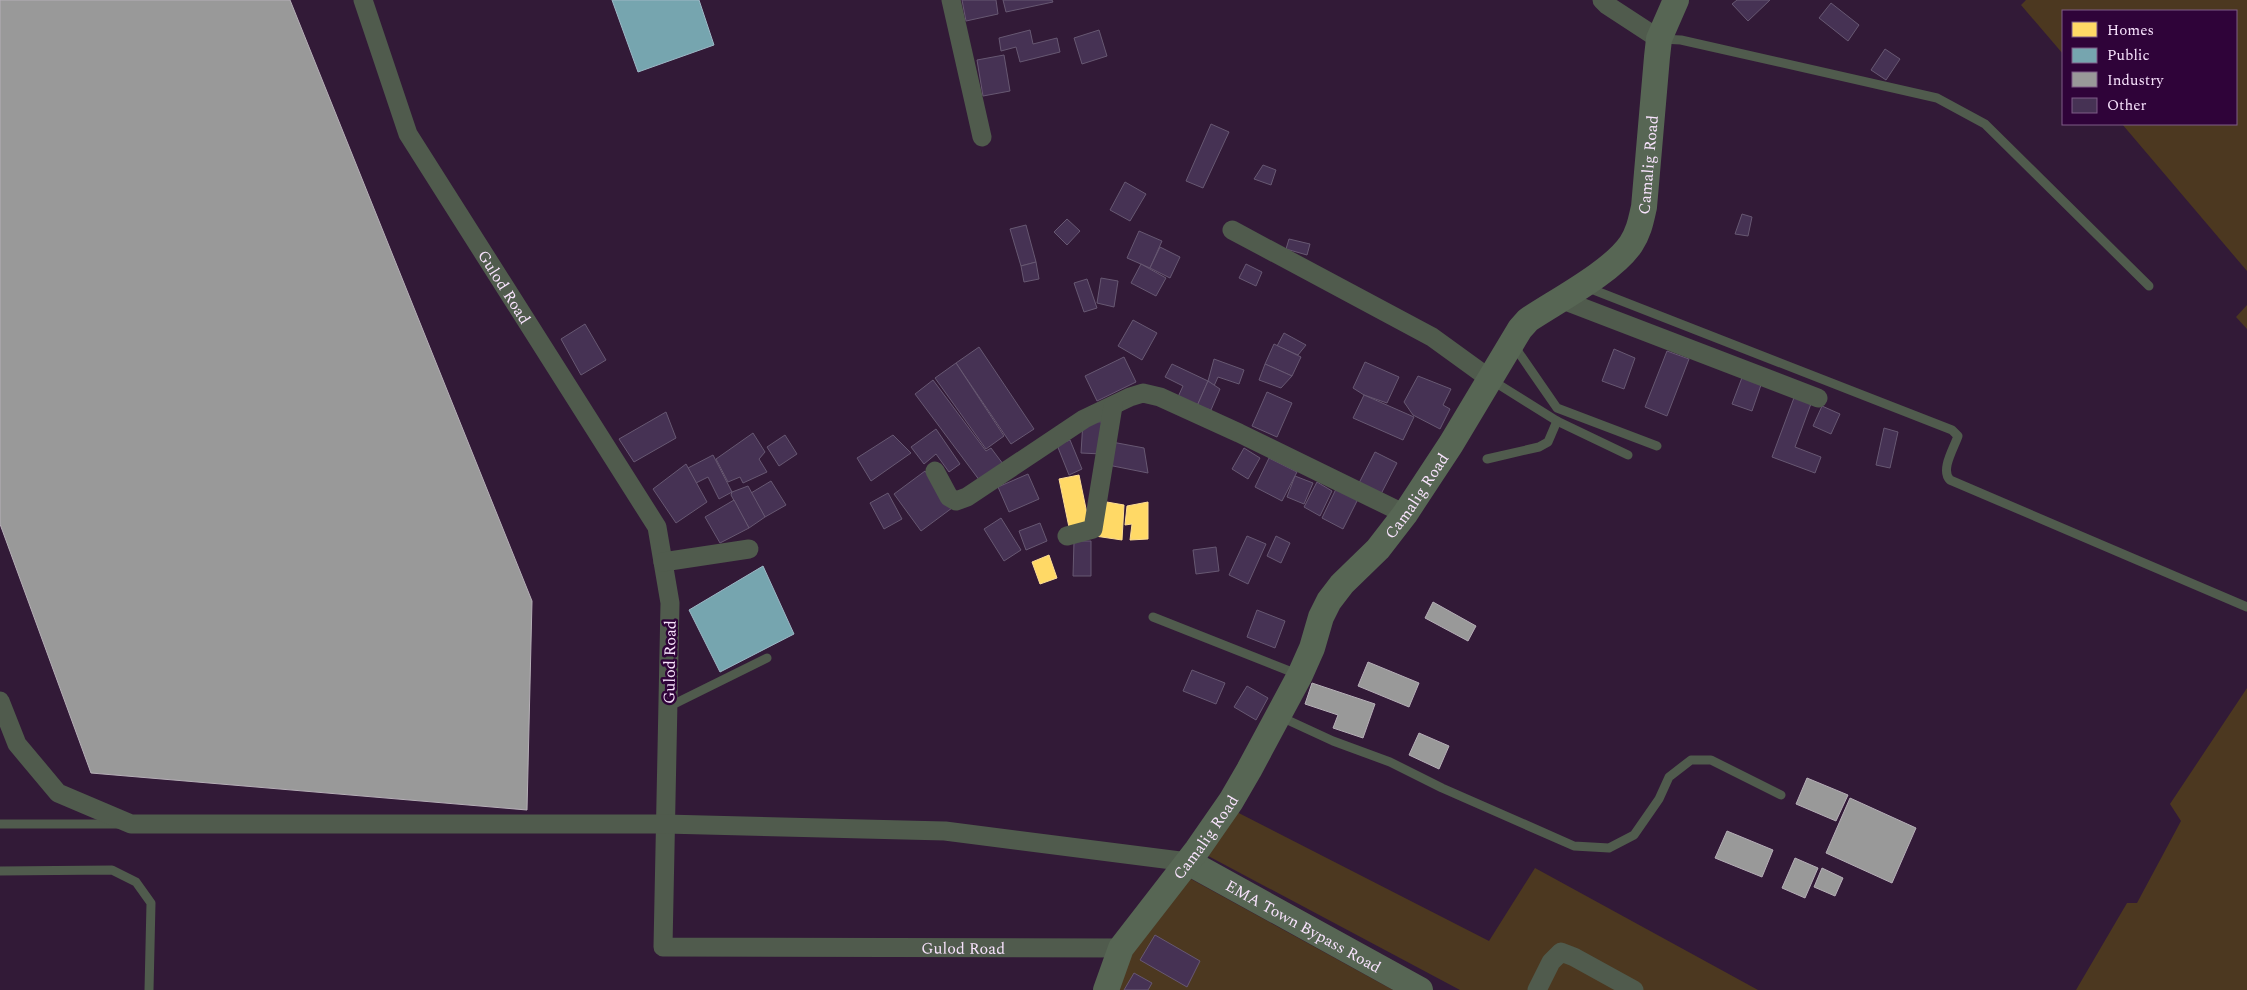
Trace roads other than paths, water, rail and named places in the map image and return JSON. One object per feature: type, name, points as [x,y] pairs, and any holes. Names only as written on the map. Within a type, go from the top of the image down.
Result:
[{"type":"main road","name":"Camalig Road","points":[[1106,990],[1121,948],[1188,862],[1231,801],[1300,676],[1312,648],[1321,617],[1329,601],[1342,584],[1378,549],[1405,514],[1452,444],[1514,338],[1528,320],[1617,261],[1631,243],[1640,227],[1644,207],[1659,39],[1676,0]]},
{"type":"main road","name":"EMA Town Bypass Road","points":[[1188,862],[1420,990]]},
{"type":"street","name":"Gulod Road","points":[[363,0],[408,134],[656,527],[670,602],[663,947],[1121,948]]},
{"type":"street","points":[[951,0],[982,137]]},
{"type":"street","points":[[1602,0],[1659,39]]},
{"type":"street","points":[[1232,230],[1432,337],[1490,379]]},
{"type":"street","points":[[1560,299],[1818,398]]},
{"type":"street","points":[[935,471],[949,497],[956,501],[967,497],[1084,419],[1130,397],[1143,393],[1160,397],[1240,433],[1405,514]]},
{"type":"street","points":[[1067,536],[1093,529],[1113,406]]},
{"type":"street","points":[[663,562],[749,550]]},
{"type":"street","points":[[0,701],[16,744],[58,793],[131,824],[665,824],[945,831],[1188,862]]},
{"type":"street","points":[[1538,990],[1551,962],[1561,952],[1574,957],[1634,990]]},
{"type":"lane","points":[[1659,39],[1681,40],[1937,98],[1985,124],[2149,286]]},
{"type":"lane","points":[[1581,285],[1952,430],[1958,436],[1946,469],[1946,476],[1950,480],[2247,607]]},
{"type":"lane","points":[[1514,338],[1519,353],[1557,408],[1657,446]]},
{"type":"lane","points":[[1490,379],[1504,386],[1527,404],[1558,421],[1628,454]]},
{"type":"lane","points":[[1487,459],[1539,447],[1548,442],[1558,421]]},
{"type":"lane","points":[[1153,617],[1300,676]]},
{"type":"lane","points":[[668,707],[767,658]]},
{"type":"lane","points":[[1279,716],[1333,741],[1390,762],[1442,788],[1574,846],[1609,848],[1634,835],[1660,799],[1669,777],[1691,760],[1711,760],[1781,795]]},
{"type":"lane","points":[[0,824],[131,824]]},
{"type":"lane","points":[[0,871],[112,870],[136,882],[151,903],[149,990]]}]
